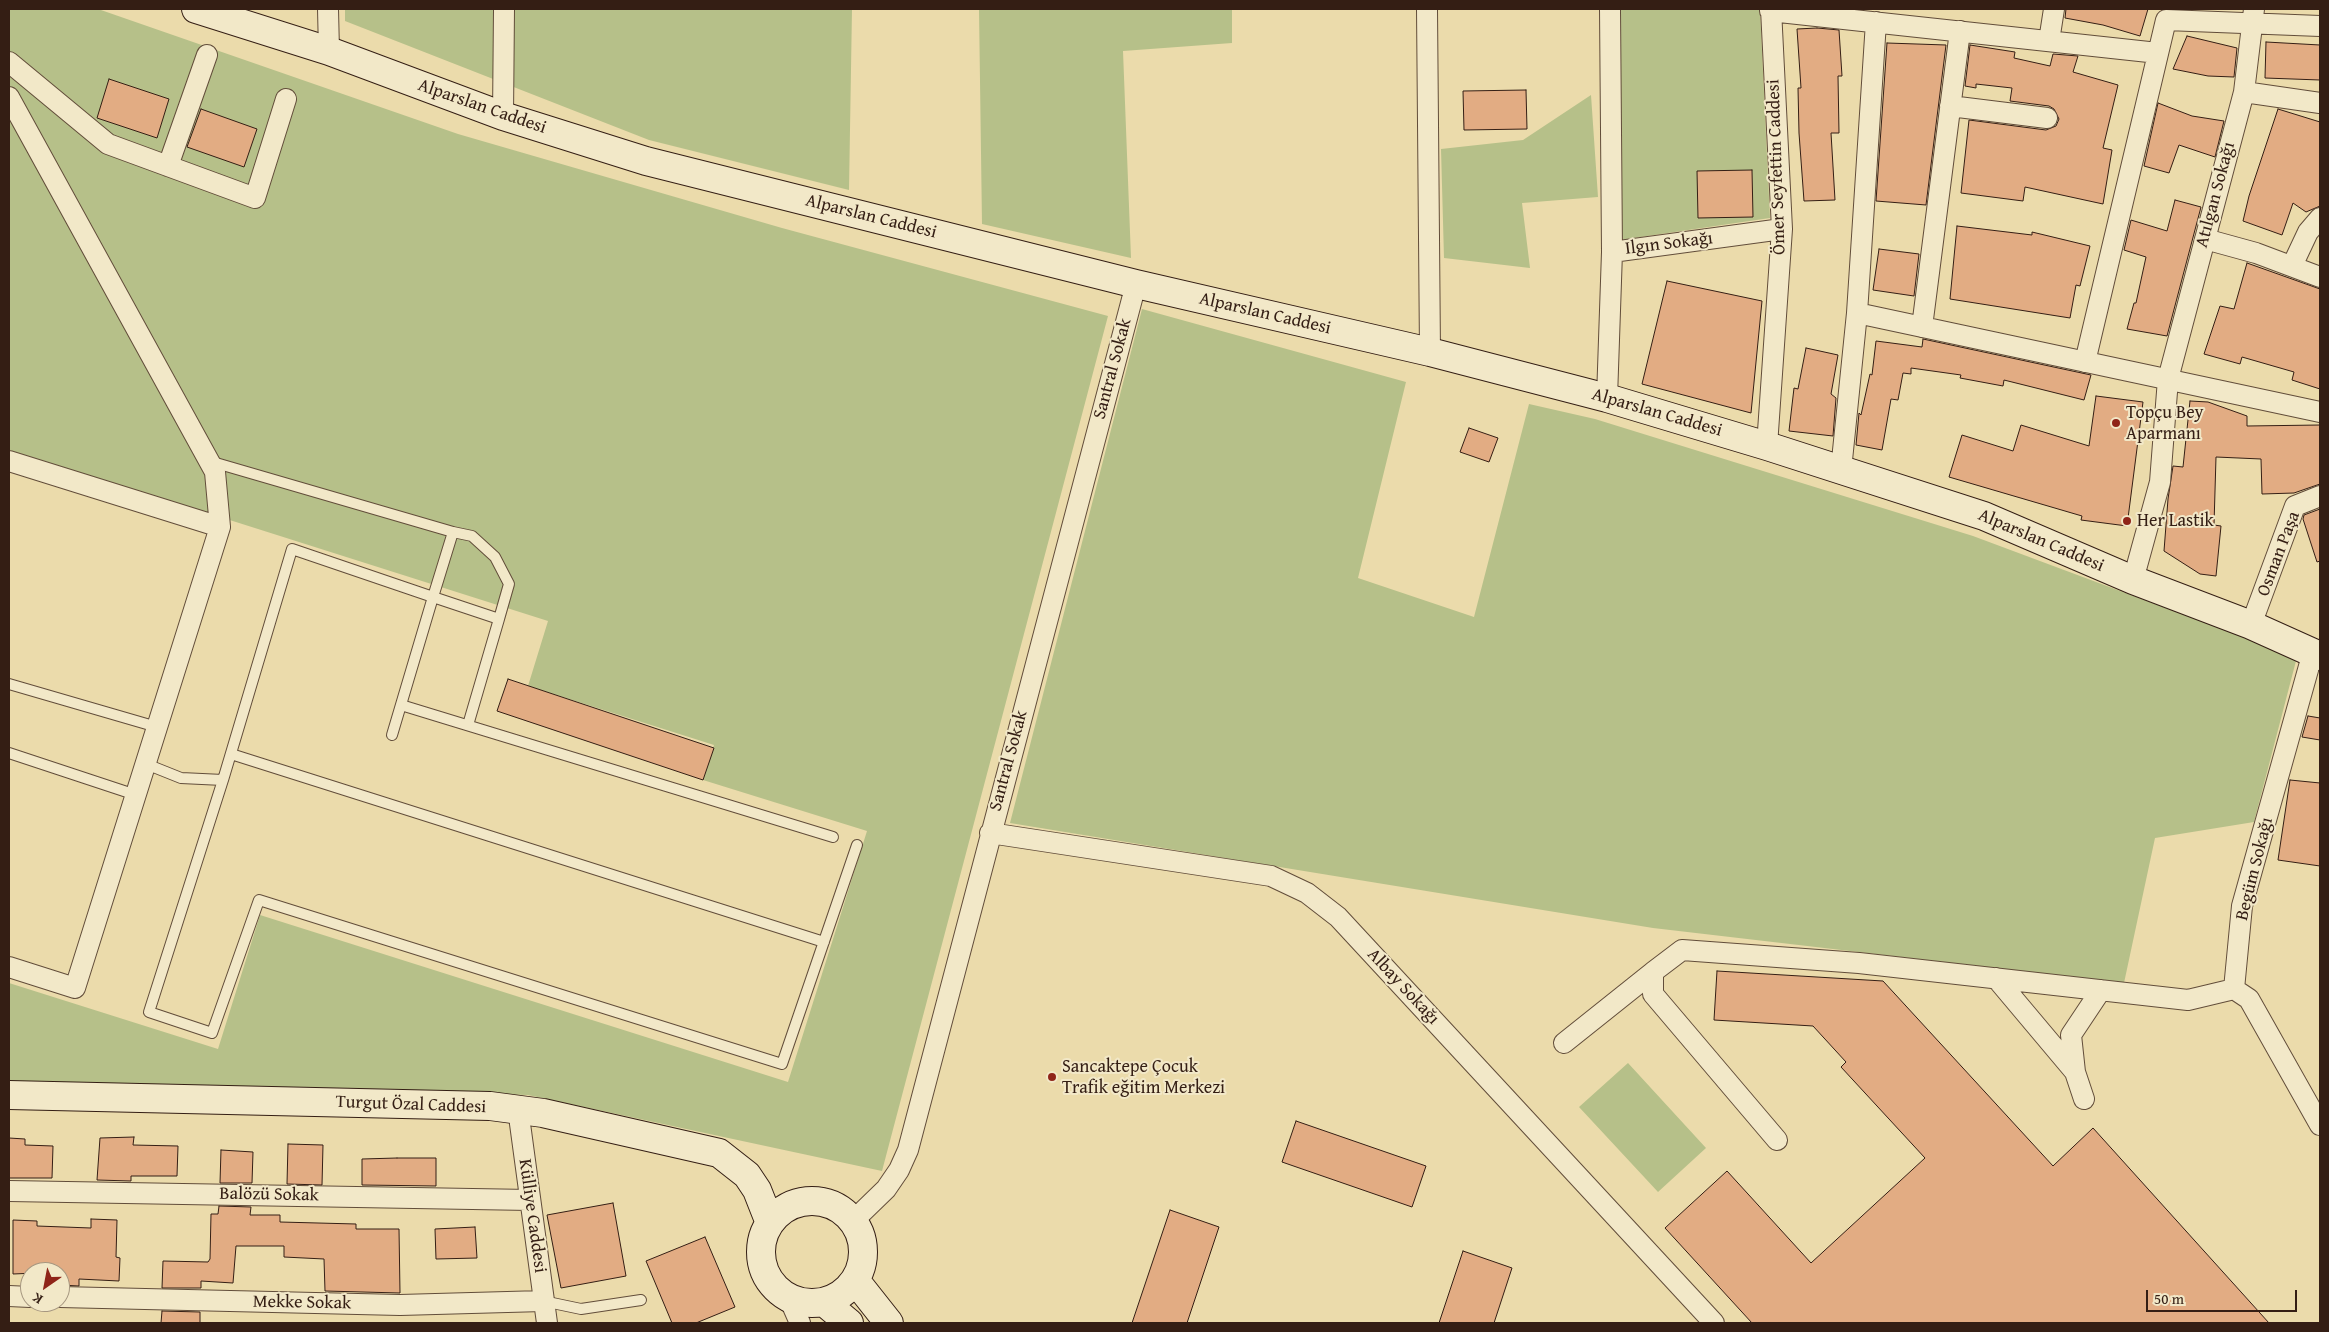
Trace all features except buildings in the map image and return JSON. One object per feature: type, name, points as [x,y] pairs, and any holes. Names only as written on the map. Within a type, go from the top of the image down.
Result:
[{"type":"street","name":"Alparslan Caddesi","points":[[196,9],[329,51],[503,116],[646,161],[1136,284],[1430,352],[1607,398],[1767,446],[1984,516],[2133,580],[2317,654]]},
{"type":"street","points":[[328,9],[329,51]]},
{"type":"street","points":[[503,116],[504,9]]},
{"type":"street","points":[[1427,9],[1430,352]]},
{"type":"street","points":[[1610,9],[1612,252]]},
{"type":"street","points":[[2049,41],[2054,9]]},
{"type":"street","points":[[1771,10],[2158,53]]},
{"type":"street","name":"Ömer Seyfettin Caddesi","points":[[1767,446],[1782,229],[1771,10]]},
{"type":"street","points":[[2085,362],[2166,20],[2254,16],[2320,26],[2320,21]]},
{"type":"street","name":"Atılgan Sokağı","points":[[2133,580],[2160,482],[2168,379],[2244,92],[2254,16]]},
{"type":"street","points":[[1841,470],[1856,313],[1876,22]]},
{"type":"street","points":[[1922,327],[1960,31]]},
{"type":"street","points":[[168,166],[207,55]]},
{"type":"street","points":[[9,62],[108,144],[255,198],[286,99]]},
{"type":"street","points":[[2244,92],[2320,103]]},
{"type":"street","points":[[9,97],[215,472],[220,527],[75,988],[9,967]]},
{"type":"street","points":[[1950,106],[2047,118]]},
{"type":"street","points":[[2292,266],[2308,232],[2320,218]]},
{"type":"street","name":"Ilgın Sokağı","points":[[1607,398],[1612,252],[1782,229]]},
{"type":"street","points":[[2205,238],[2256,253],[2320,277]]},
{"type":"street","name":"Santral Sokak","points":[[853,1221],[886,1189],[899,1170],[908,1150],[1136,284]]},
{"type":"street","points":[[1856,313],[2320,412]]},
{"type":"street","points":[[9,461],[220,527]]},
{"type":"street","name":"Osman Paşa","points":[[2251,626],[2295,506],[2320,496]]},
{"type":"street","name":"Begüm Sokağı","points":[[2234,989],[2242,906],[2317,654]]},
{"type":"street","name":"Albay Sokağı","points":[[990,833],[1271,876],[1307,893],[1338,917],[1714,1323]]},
{"type":"street","points":[[1564,1043],[1682,950],[1859,963],[2188,1000],[2234,989],[2249,999],[2320,1124]]},
{"type":"street","points":[[1653,972],[1653,994],[1777,1140]]},
{"type":"street","points":[[1996,978],[2075,1072]]},
{"type":"street","points":[[2084,1099],[2075,1072],[2071,1034],[2101,990]]},
{"type":"street","name":"Turgut Özal Caddesi","points":[[9,1095],[490,1106],[518,1109],[719,1153],[746,1175],[757,1190],[770,1223]]},
{"type":"street","name":"Külliye Caddesi","points":[[518,1109],[547,1323]]},
{"type":"street","name":"Balözü Sokak","points":[[9,1191],[530,1200]]},
{"type":"street","points":[[814,1201],[830,1204],[845,1212],[853,1221],[862,1240],[864,1256],[860,1272],[855,1280],[839,1296],[824,1302],[806,1303],[790,1298],[775,1288],[766,1273],[761,1256],[763,1239],[770,1223],[782,1210],[798,1203],[814,1201]]},
{"type":"street","points":[[855,1280],[888,1323]]},
{"type":"street","name":"Mekke Sokak","points":[[70,1297],[400,1305],[543,1301]]},
{"type":"street","points":[[790,1298],[800,1323]]},
{"type":"street","points":[[824,1302],[849,1323]]},
{"type":"lane","points":[[209,460],[472,536],[496,557],[509,584],[468,725]]},
{"type":"lane","points":[[392,735],[453,532]]},
{"type":"lane","points":[[499,619],[292,549],[223,780],[149,1012],[212,1034],[259,900],[782,1064],[857,845]]},
{"type":"lane","points":[[9,684],[157,727]]},
{"type":"lane","points":[[401,705],[834,837]]},
{"type":"lane","points":[[9,753],[136,795]]},
{"type":"lane","points":[[231,754],[824,942]]},
{"type":"lane","points":[[146,764],[181,778],[223,780]]},
{"type":"lane","points":[[543,1301],[581,1309],[641,1300]]},
{"type":"green space","points":[[9,9],[98,9],[458,134],[782,228],[1108,316],[882,1171],[528,1095],[9,1082],[9,983],[218,1049],[260,915],[788,1082],[867,831],[703,780],[714,745],[528,686],[548,621],[9,450]]},
{"type":"green space","points":[[345,9],[852,9],[849,190],[649,140],[345,21]]},
{"type":"green space","points":[[979,9],[1232,9],[1232,43],[1123,51],[1131,258],[982,224]]},
{"type":"green space","points":[[1614,9],[1760,9],[1770,218],[1620,240]]},
{"type":"green space","points":[[1591,95],[1598,197],[1522,203],[1530,268],[1444,258],[1441,149],[1523,140]]},
{"type":"green space","points":[[1142,309],[1406,382],[1358,578],[1474,617],[1529,404],[1595,419],[1973,536],[2297,657],[2254,822],[2155,838],[2124,983],[1653,928],[1010,823]]},
{"type":"green space","points":[[1628,1063],[1706,1148],[1658,1192],[1579,1107]]},
{"type":"place","name":"Topçu Bey Aparmanı","points":[[2116,423]]},
{"type":"place","name":"Her Lastik","points":[[2127,521]]},
{"type":"place","name":"Sancaktepe Çocuk Trafik eğitim Merkezi","points":[[1052,1077]]}]
